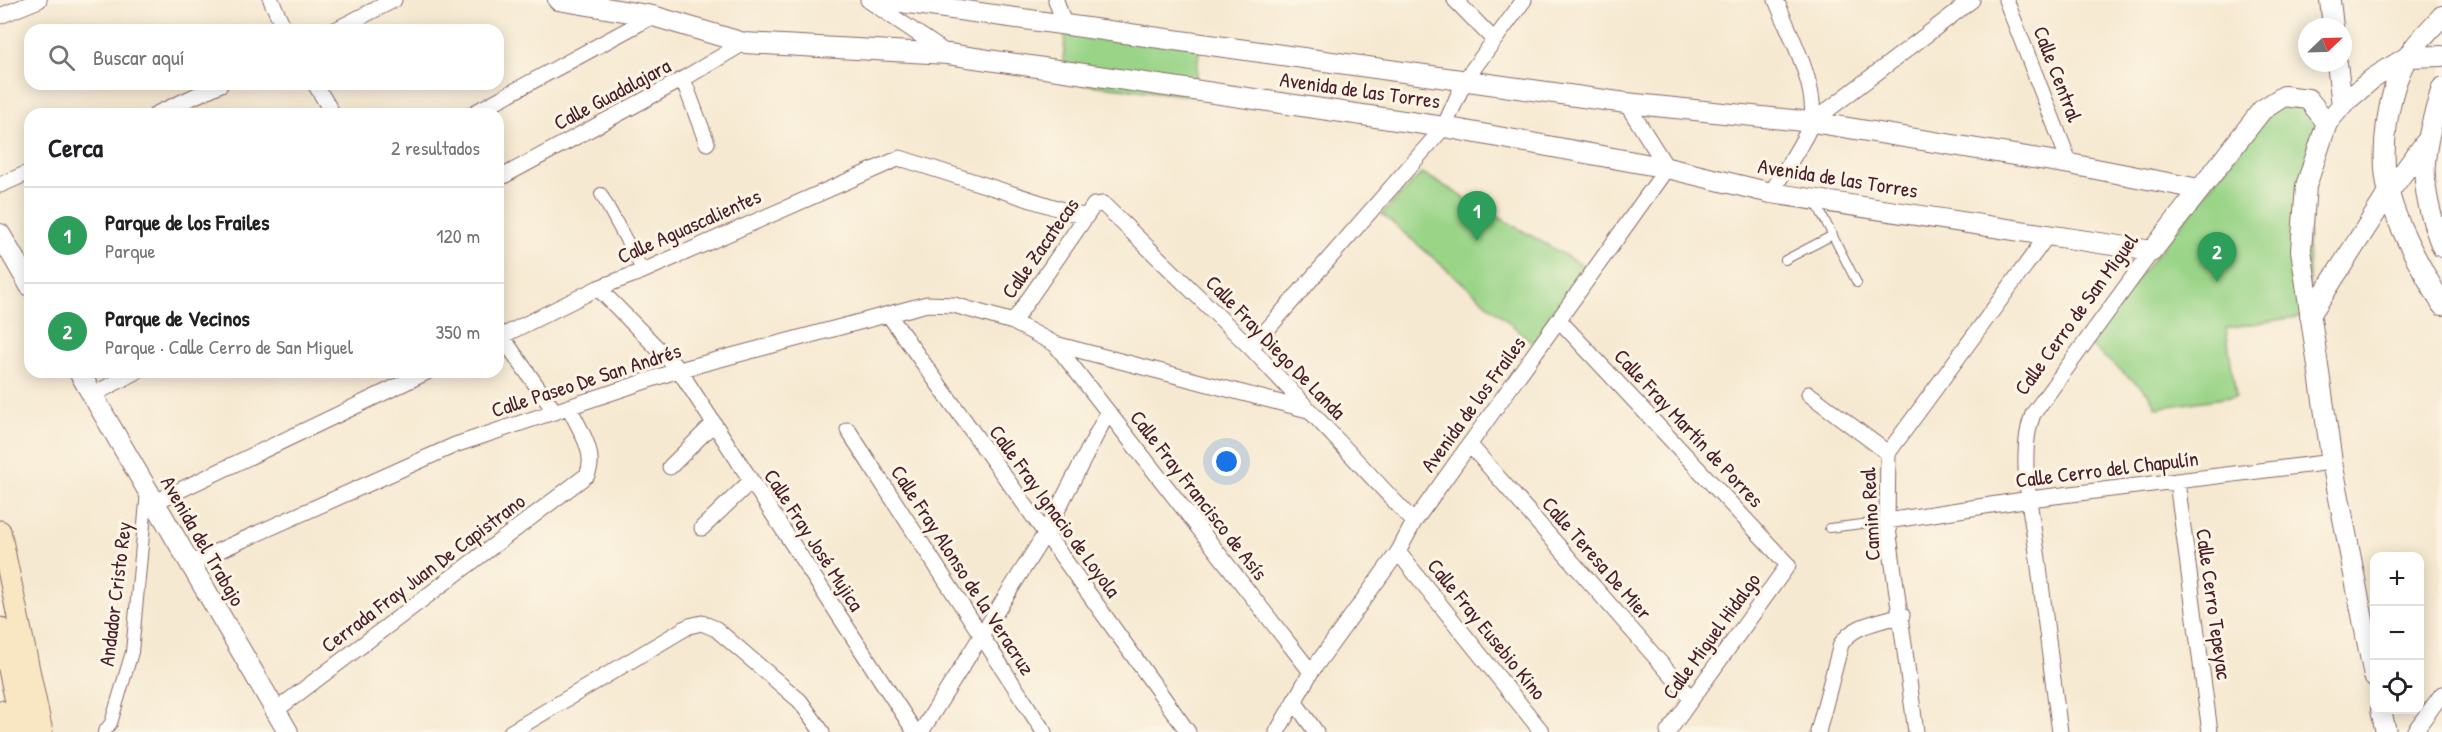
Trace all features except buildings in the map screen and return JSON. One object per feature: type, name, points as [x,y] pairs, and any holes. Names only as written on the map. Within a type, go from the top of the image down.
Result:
[{"type":"main road","points":[[0,531],[42,732]]},
{"type":"main road","points":[[0,628],[11,724]]},
{"type":"street","points":[[0,16],[39,0]]},
{"type":"street","points":[[271,0],[282,24]]},
{"type":"street","points":[[347,24],[394,0]]},
{"type":"street","name":"Avenida de las Torres","points":[[558,0],[653,16],[744,43],[948,54],[1444,127],[1667,168],[1771,193],[2152,250]]},
{"type":"street","points":[[868,0],[948,54]]},
{"type":"street","name":"Avenida de las Torres","points":[[887,0],[1626,103],[1812,122],[2070,164],[2199,189]]},
{"type":"street","points":[[1056,0],[1064,24]]},
{"type":"street","points":[[1455,0],[1493,39]]},
{"type":"street","points":[[1251,348],[1444,127],[1465,80],[1493,39],[1524,0]]},
{"type":"street","points":[[1776,0],[1807,79],[1812,98],[1812,122]]},
{"type":"street","points":[[1771,193],[1812,122],[1972,0]]},
{"type":"street","name":"Calle Central","points":[[2006,0],[2070,164]]},
{"type":"street","points":[[2330,0],[2332,18]]},
{"type":"street","points":[[483,108],[653,16]]},
{"type":"street","points":[[2371,660],[2332,462],[2301,250],[2306,186],[2327,123],[2342,105],[2372,79],[2407,57],[2442,16]]},
{"type":"street","name":"Calle Guadalajara","points":[[504,176],[683,79],[744,43]]},
{"type":"street","points":[[2407,57],[2442,56]]},
{"type":"street","points":[[2407,57],[2392,94],[2385,145],[2389,192],[2413,251],[2442,305]]},
{"type":"street","points":[[2338,72],[2342,105]]},
{"type":"street","points":[[683,79],[707,142]]},
{"type":"street","points":[[2310,315],[2389,192],[2425,143],[2442,88]]},
{"type":"street","points":[[169,108],[208,90]]},
{"type":"street","points":[[319,90],[329,108]]},
{"type":"street","name":"Calle Cerro de San Miguel","points":[[2060,732],[2025,445],[2027,428],[2033,414],[2152,250],[2262,110],[2284,96],[2308,99],[2327,123]]},
{"type":"street","points":[[1626,103],[1667,168]]},
{"type":"street","points":[[2425,143],[2434,197],[2429,214],[2442,247]]},
{"type":"street","name":"Calle Aguascalientes","points":[[504,333],[598,288],[643,271],[900,158],[1085,217]]},
{"type":"street","name":"Avenida de los Frailes","points":[[1276,732],[1311,672],[1398,552],[1414,522],[1667,168]]},
{"type":"street","points":[[0,185],[24,175]]},
{"type":"street","points":[[601,194],[643,271]]},
{"type":"street","name":"Calle Fray Diego De Landa","points":[[1103,204],[1251,348],[1414,522]]},
{"type":"street","name":"Calle Zacatecas","points":[[1013,322],[1094,205],[1103,204]]},
{"type":"street","points":[[0,234],[24,276]]},
{"type":"street","name":"Camino Real","points":[[1916,732],[1902,615],[1887,521],[1888,453],[2047,236]]},
{"type":"street","name":"Calle Fray José Mujica","points":[[598,288],[679,370],[915,732]]},
{"type":"street","name":"Calle Paseo De San Andrés","points":[[189,564],[455,445],[679,370],[888,314],[941,303],[1013,322],[1055,344]]},
{"type":"street","name":"Calle Fray Ignacio de Loyola","points":[[888,314],[1188,732]]},
{"type":"street","name":"Calle Fray Martín de Porres","points":[[1559,320],[1788,565]]},
{"type":"street","points":[[504,340],[562,409]]},
{"type":"street","points":[[1055,344],[1308,410]]},
{"type":"street","name":"Calle Fray Francisco de Asís","points":[[1055,344],[1311,672]]},
{"type":"street","name":"Avenida del Trabajo","points":[[82,378],[150,498],[288,732]]},
{"type":"street","points":[[92,395],[125,378]]},
{"type":"street","points":[[150,498],[414,378]]},
{"type":"street","points":[[1809,394],[1888,453]]},
{"type":"street","name":"Cerrada Fray Juan De Capistrano","points":[[275,711],[587,475],[592,465],[590,454],[562,409]]},
{"type":"street","points":[[921,732],[1045,534],[1108,412]]},
{"type":"street","points":[[670,466],[713,424]]},
{"type":"street","name":"Calle Fray Alonso de la Veracruz","points":[[848,430],[980,637],[1044,732]]},
{"type":"street","name":"Calle Teresa De Mier","points":[[1470,445],[1692,699]]},
{"type":"street","name":"Calle Cerro del Chapulín","points":[[1887,521],[2030,500],[2332,462]]},
{"type":"street","points":[[702,528],[751,481]]},
{"type":"street","name":"Calle Cerro Tepeyac","points":[[2177,482],[2210,732]]},
{"type":"street","name":"Andador Cristo Rey","points":[[104,732],[111,723],[132,652],[150,498]]},
{"type":"street","name":"Calle Fray Eusebio Kino","points":[[1398,552],[1542,732]]},
{"type":"street","name":"Calle Miguel Hidalgo","points":[[1668,732],[1788,565]]},
{"type":"street","points":[[1818,732],[1840,644],[1847,634],[1856,628],[1902,615]]},
{"type":"street","points":[[517,730],[689,626],[702,624],[716,629],[800,701],[822,732]]},
{"type":"street","points":[[2414,732],[2442,694]]},
{"type":"street","points":[[1294,701],[1316,732]]},
{"type":"street","points":[[2382,714],[2386,732]]},
{"type":"lane","points":[[1814,199],[1857,283]]},
{"type":"lane","points":[[1785,260],[1833,235]]},
{"type":"lane","points":[[1829,528],[1887,521]]},
{"type":"green space","points":[[1066,28],[1200,43],[1194,96],[1061,82]]},
{"type":"green space","points":[[2284,96],[2327,123],[2307,197],[2310,315],[2226,328],[2236,396],[2157,408],[2147,392],[2086,342]]},
{"type":"green space","points":[[1422,173],[1587,268],[1534,344],[1382,214]]},
{"type":"place","name":"Parque de los Frailes","points":[[1477,241]]},
{"type":"place","name":"Parque de Vecinos","points":[[2217,282]]}]
